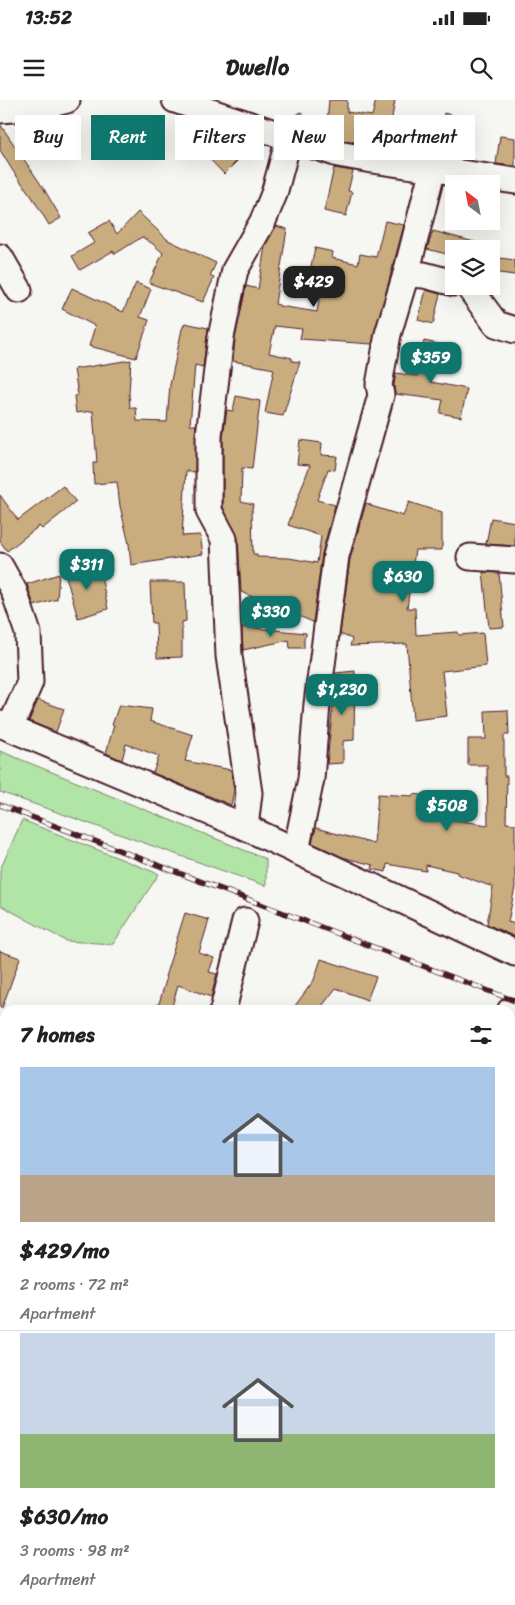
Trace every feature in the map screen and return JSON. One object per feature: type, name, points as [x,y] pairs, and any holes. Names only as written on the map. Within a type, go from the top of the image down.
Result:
[{"type":"street","points":[[0,110],[38,107],[67,100]]},
{"type":"street","points":[[175,100],[274,133]]},
{"type":"street","points":[[344,155],[515,180]]},
{"type":"street","points":[[245,827],[249,793],[228,656],[224,539],[209,511],[209,436],[221,337],[236,270],[264,221],[283,160]]},
{"type":"street","points":[[296,851],[311,779],[317,704],[336,556],[381,395],[378,385],[388,334],[406,274],[432,168]]},
{"type":"street","points":[[0,257],[19,290]]},
{"type":"street","points":[[406,274],[424,275],[445,281]]},
{"type":"street","points":[[475,295],[496,324],[515,330]]},
{"type":"street","points":[[470,557],[515,560]]},
{"type":"street","points":[[0,566],[14,590],[28,634],[30,682],[5,726],[245,827],[515,953]]},
{"type":"street","points":[[224,1005],[245,921]]},
{"type":"green space","points":[[0,751],[266,859],[266,886],[0,792]]},
{"type":"green space","points":[[22,820],[159,874],[113,944],[66,941],[0,905],[0,870]]},
{"type":"building","points":[[329,100],[347,100],[347,112],[366,115],[354,115],[354,142],[344,140],[344,115],[328,115]]},
{"type":"building","points":[[376,100],[395,100],[392,115],[372,115]]},
{"type":"building","points":[[0,124],[15,146],[15,160],[24,160],[61,218],[49,225],[0,150]]},
{"type":"building","points":[[500,136],[515,138],[515,166],[496,164]]},
{"type":"building","points":[[211,160],[238,160],[224,174]]},
{"type":"building","points":[[334,168],[353,171],[348,191],[352,192],[346,216],[324,211]]},
{"type":"building","points":[[138,212],[168,240],[216,263],[210,276],[214,278],[203,302],[149,283],[163,253],[142,237],[115,254],[113,251],[80,270],[72,256],[94,243],[88,233],[109,221],[117,234]]},
{"type":"building","points":[[385,221],[404,225],[372,344],[300,339],[302,329],[275,326],[269,353],[292,358],[292,361],[300,362],[283,416],[265,413],[274,369],[233,361],[235,339],[246,286],[258,289],[265,246],[276,226],[287,229],[275,304],[317,312],[323,278],[309,275],[315,248],[333,252],[332,258],[358,264],[360,254],[376,257]]},
{"type":"building","points":[[433,231],[467,240],[445,240],[445,254],[427,249]]},
{"type":"building","points":[[500,258],[515,260],[515,275],[500,273]]},
{"type":"building","points":[[136,283],[151,289],[140,317],[149,320],[136,358],[89,346],[95,326],[62,309],[72,288],[123,312]]},
{"type":"building","points":[[426,290],[440,294],[433,324],[418,320]]},
{"type":"building","points":[[185,323],[208,328],[203,367],[195,365],[190,425],[196,425],[195,472],[186,471],[182,536],[200,535],[203,554],[131,565],[129,544],[120,506],[117,482],[94,484],[93,463],[97,463],[93,411],[76,413],[74,396],[78,395],[74,369],[131,360],[130,408],[136,408],[137,421],[167,422],[170,385],[182,329]]},
{"type":"building","points":[[424,341],[438,344],[431,382],[467,389],[461,417],[440,413],[443,400],[395,394],[396,373],[417,376]]},
{"type":"building","points":[[236,396],[260,401],[252,469],[242,468],[241,501],[253,504],[253,554],[257,554],[257,557],[289,558],[317,563],[321,536],[288,525],[310,465],[297,464],[300,440],[322,443],[321,455],[337,456],[335,470],[328,469],[317,500],[335,505],[322,554],[313,622],[241,592],[238,538],[223,507],[223,436],[227,410],[233,411]]},
{"type":"building","points":[[63,486],[76,502],[42,529],[39,526],[7,551],[0,541],[0,495],[18,520]]},
{"type":"building","points":[[409,502],[442,513],[442,550],[415,550],[407,608],[415,608],[416,635],[458,632],[459,635],[483,633],[486,666],[442,671],[447,716],[413,720],[407,644],[350,646],[352,639],[340,634],[350,559],[366,503],[403,516]]},
{"type":"building","points":[[491,518],[515,522],[515,546],[486,544]]},
{"type":"building","points":[[99,566],[108,609],[78,618],[65,573]]},
{"type":"building","points":[[483,572],[499,573],[504,627],[489,628]]},
{"type":"building","points":[[59,574],[57,599],[34,606],[27,584]]},
{"type":"building","points":[[150,582],[185,582],[186,621],[182,622],[182,657],[157,658],[156,623],[152,623]]},
{"type":"building","points":[[242,627],[306,633],[304,648],[290,648],[289,640],[243,650]]},
{"type":"building","points":[[355,671],[354,740],[343,741],[343,763],[327,764],[336,673]]},
{"type":"building","points":[[38,700],[64,709],[56,732],[29,721]]},
{"type":"building","points":[[119,705],[152,709],[150,721],[193,735],[185,761],[231,770],[234,790],[231,805],[153,773],[159,756],[126,744],[122,760],[106,753],[114,725],[112,725]]},
{"type":"building","points":[[508,710],[509,735],[504,735],[504,776],[507,776],[506,823],[515,824],[515,887],[508,922],[515,924],[515,937],[487,924],[493,887],[457,874],[457,872],[426,865],[426,871],[387,864],[386,872],[372,869],[373,865],[342,857],[312,843],[316,828],[374,844],[378,794],[413,796],[413,794],[438,797],[435,817],[488,825],[487,765],[468,765],[468,739],[486,739],[485,711]]},
{"type":"building","points":[[185,913],[209,920],[199,953],[214,958],[209,972],[217,974],[211,997],[178,985],[172,1005],[159,1005],[167,977],[165,977]]},
{"type":"building","points":[[0,951],[20,958],[3,1005],[0,1005]]},
{"type":"building","points":[[321,959],[376,977],[367,1000],[336,988],[323,1005],[296,1005],[314,980]]},
{"type":"railway","points":[[0,805],[515,1001]]}]
